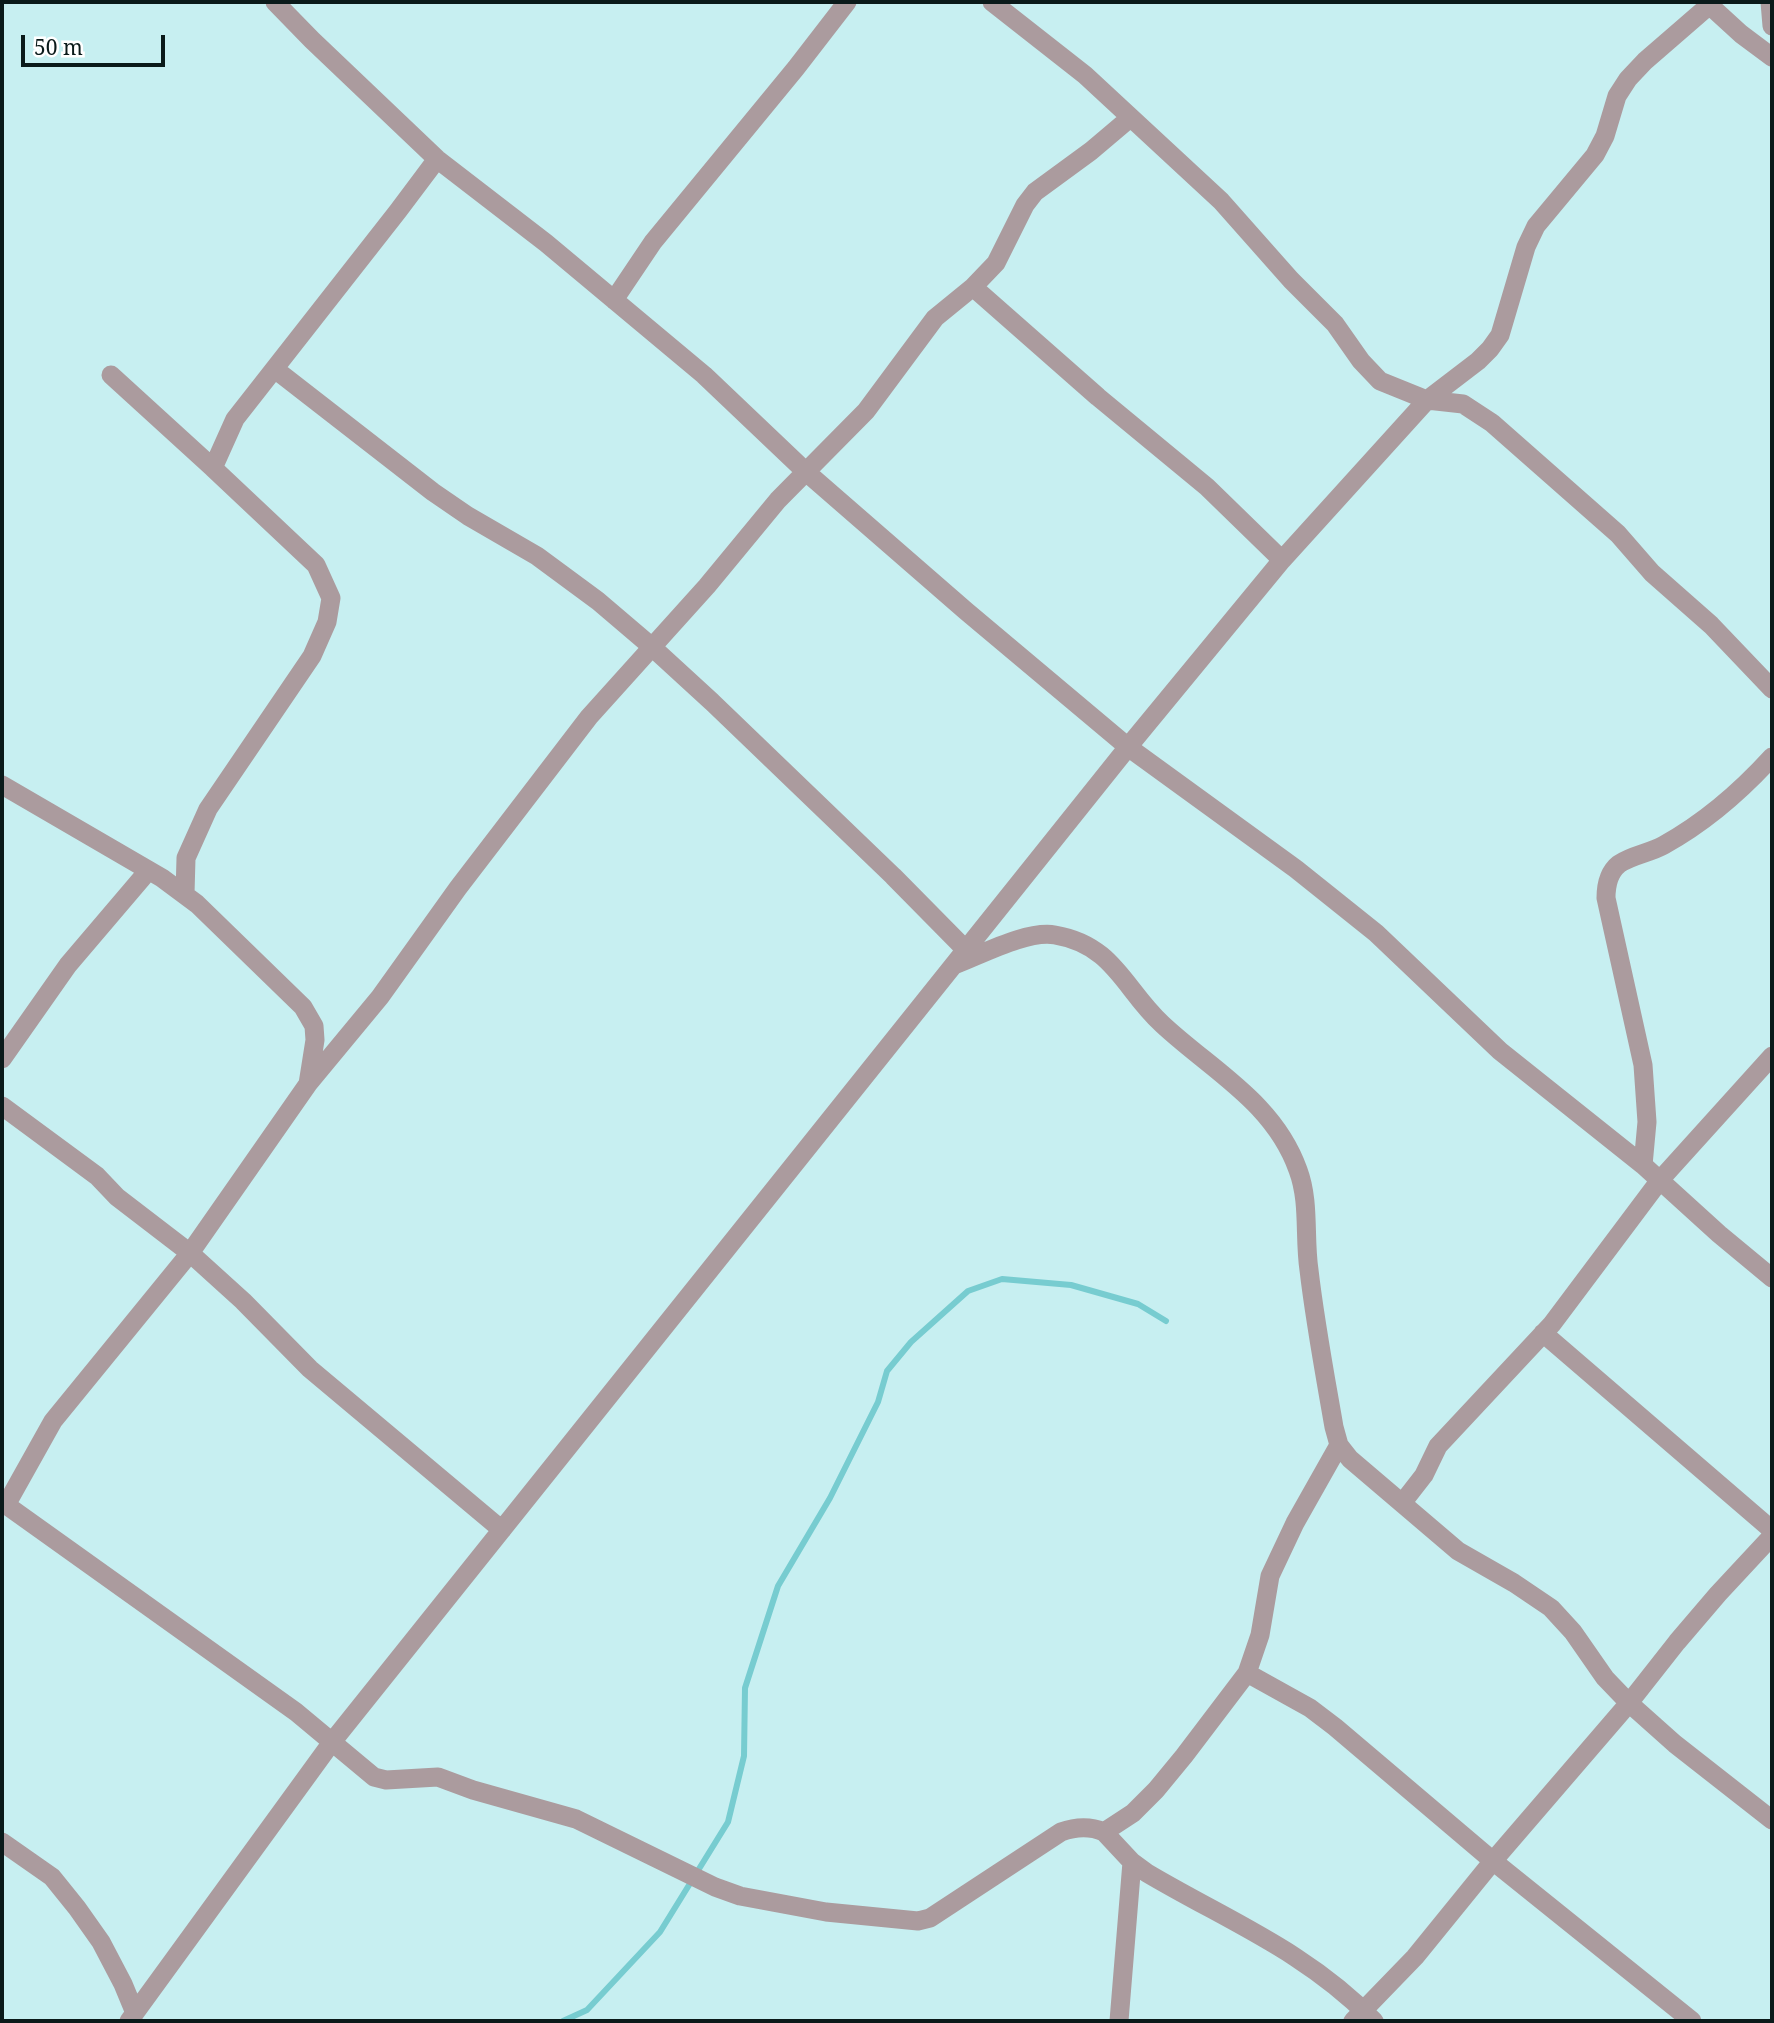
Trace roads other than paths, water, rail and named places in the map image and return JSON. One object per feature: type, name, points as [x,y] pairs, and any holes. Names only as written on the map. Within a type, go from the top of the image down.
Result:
[{"type":"street","points":[[275,2],[436,159],[545,243],[704,375],[805,471],[966,611],[1128,747],[1296,869],[1376,933],[1500,1051],[1643,1164],[1772,1278]]},
{"type":"street","points":[[614,300],[653,243],[796,68],[846,2]]},
{"type":"street","points":[[992,2],[1076,68],[1238,218],[1291,280],[1335,324],[1368,371],[1380,381],[1427,400],[1463,404],[1492,423],[1618,534],[1652,573],[1711,625],[1772,688]]},
{"type":"street","points":[[1770,2],[1772,26]]},
{"type":"street","points":[[132,2017],[332,1742],[1128,747],[1282,561],[1427,400],[1478,361],[1500,335],[1526,247],[1536,226],[1595,155],[1605,136],[1618,96],[1628,79],[1709,3],[1772,57]]},
{"type":"street","points":[[1130,118],[1098,146],[1035,192],[1025,205],[996,263],[973,287],[935,318],[866,411],[772,506],[708,586],[589,717],[458,888],[380,997],[308,1084],[245,1178],[190,1253],[53,1421],[4,1504],[154,1608],[296,1712],[369,1774],[379,1779],[443,1779],[583,1821],[733,1894],[826,1912],[925,1920],[1060,1832],[1087,1827],[1104,1832],[1132,1862],[1167,1885],[1234,1919],[1312,1967],[1363,2018],[1629,1703],[1685,1632],[1772,1536]]},
{"type":"street","points":[[213,468],[235,419],[436,159]]},
{"type":"street","points":[[973,287],[1098,397],[1207,487],[1282,561]]},
{"type":"street","points":[[275,370],[459,510],[562,573],[652,647],[893,876],[966,950]]},
{"type":"street","points":[[111,375],[316,565],[331,598],[327,622],[312,656],[208,809],[186,858],[185,894]]},
{"type":"street","points":[[1643,1164],[1647,1122],[1643,1065],[1606,898],[1607,881],[1620,863],[1664,845],[1718,808],[1772,757]]},
{"type":"street","points":[[2,785],[185,894],[295,998],[314,1026],[315,1040],[308,1084]]},
{"type":"street","points":[[2,1059],[68,964],[148,871]]},
{"type":"street","points":[[952,966],[1031,936],[1053,934],[1085,943],[1118,969],[1162,1024],[1235,1083],[1260,1109],[1284,1141],[1298,1168],[1303,1187],[1308,1269],[1339,1445],[1350,1460],[1458,1551],[1551,1608],[1573,1632],[1605,1678],[1629,1703],[1675,1744],[1772,1820]]},
{"type":"street","points":[[1403,1502],[1424,1475],[1438,1446],[1544,1333],[1660,1180],[1772,1056]]},
{"type":"street","points":[[2,1106],[97,1176],[117,1196],[190,1253],[236,1294],[310,1369],[502,1530]]},
{"type":"street","points":[[1544,1333],[1772,1530]]},
{"type":"street","points":[[1104,1832],[1133,1813],[1156,1790],[1247,1673],[1260,1634],[1270,1576],[1295,1523],[1339,1445]]},
{"type":"street","points":[[1247,1673],[1310,1708],[1327,1721],[1493,1861],[1692,2021]]},
{"type":"street","points":[[2,1842],[52,1877],[77,1908],[101,1942],[123,1984],[132,2017]]},
{"type":"street","points":[[1119,2021],[1132,1862]]},
{"type":"waterway","points":[[563,2021],[587,2010],[660,1932],[728,1822],[744,1756],[745,1688],[778,1586],[830,1498],[878,1402],[887,1371],[911,1342],[968,1291],[1002,1279],[1071,1285],[1138,1304],[1166,1321]]}]
